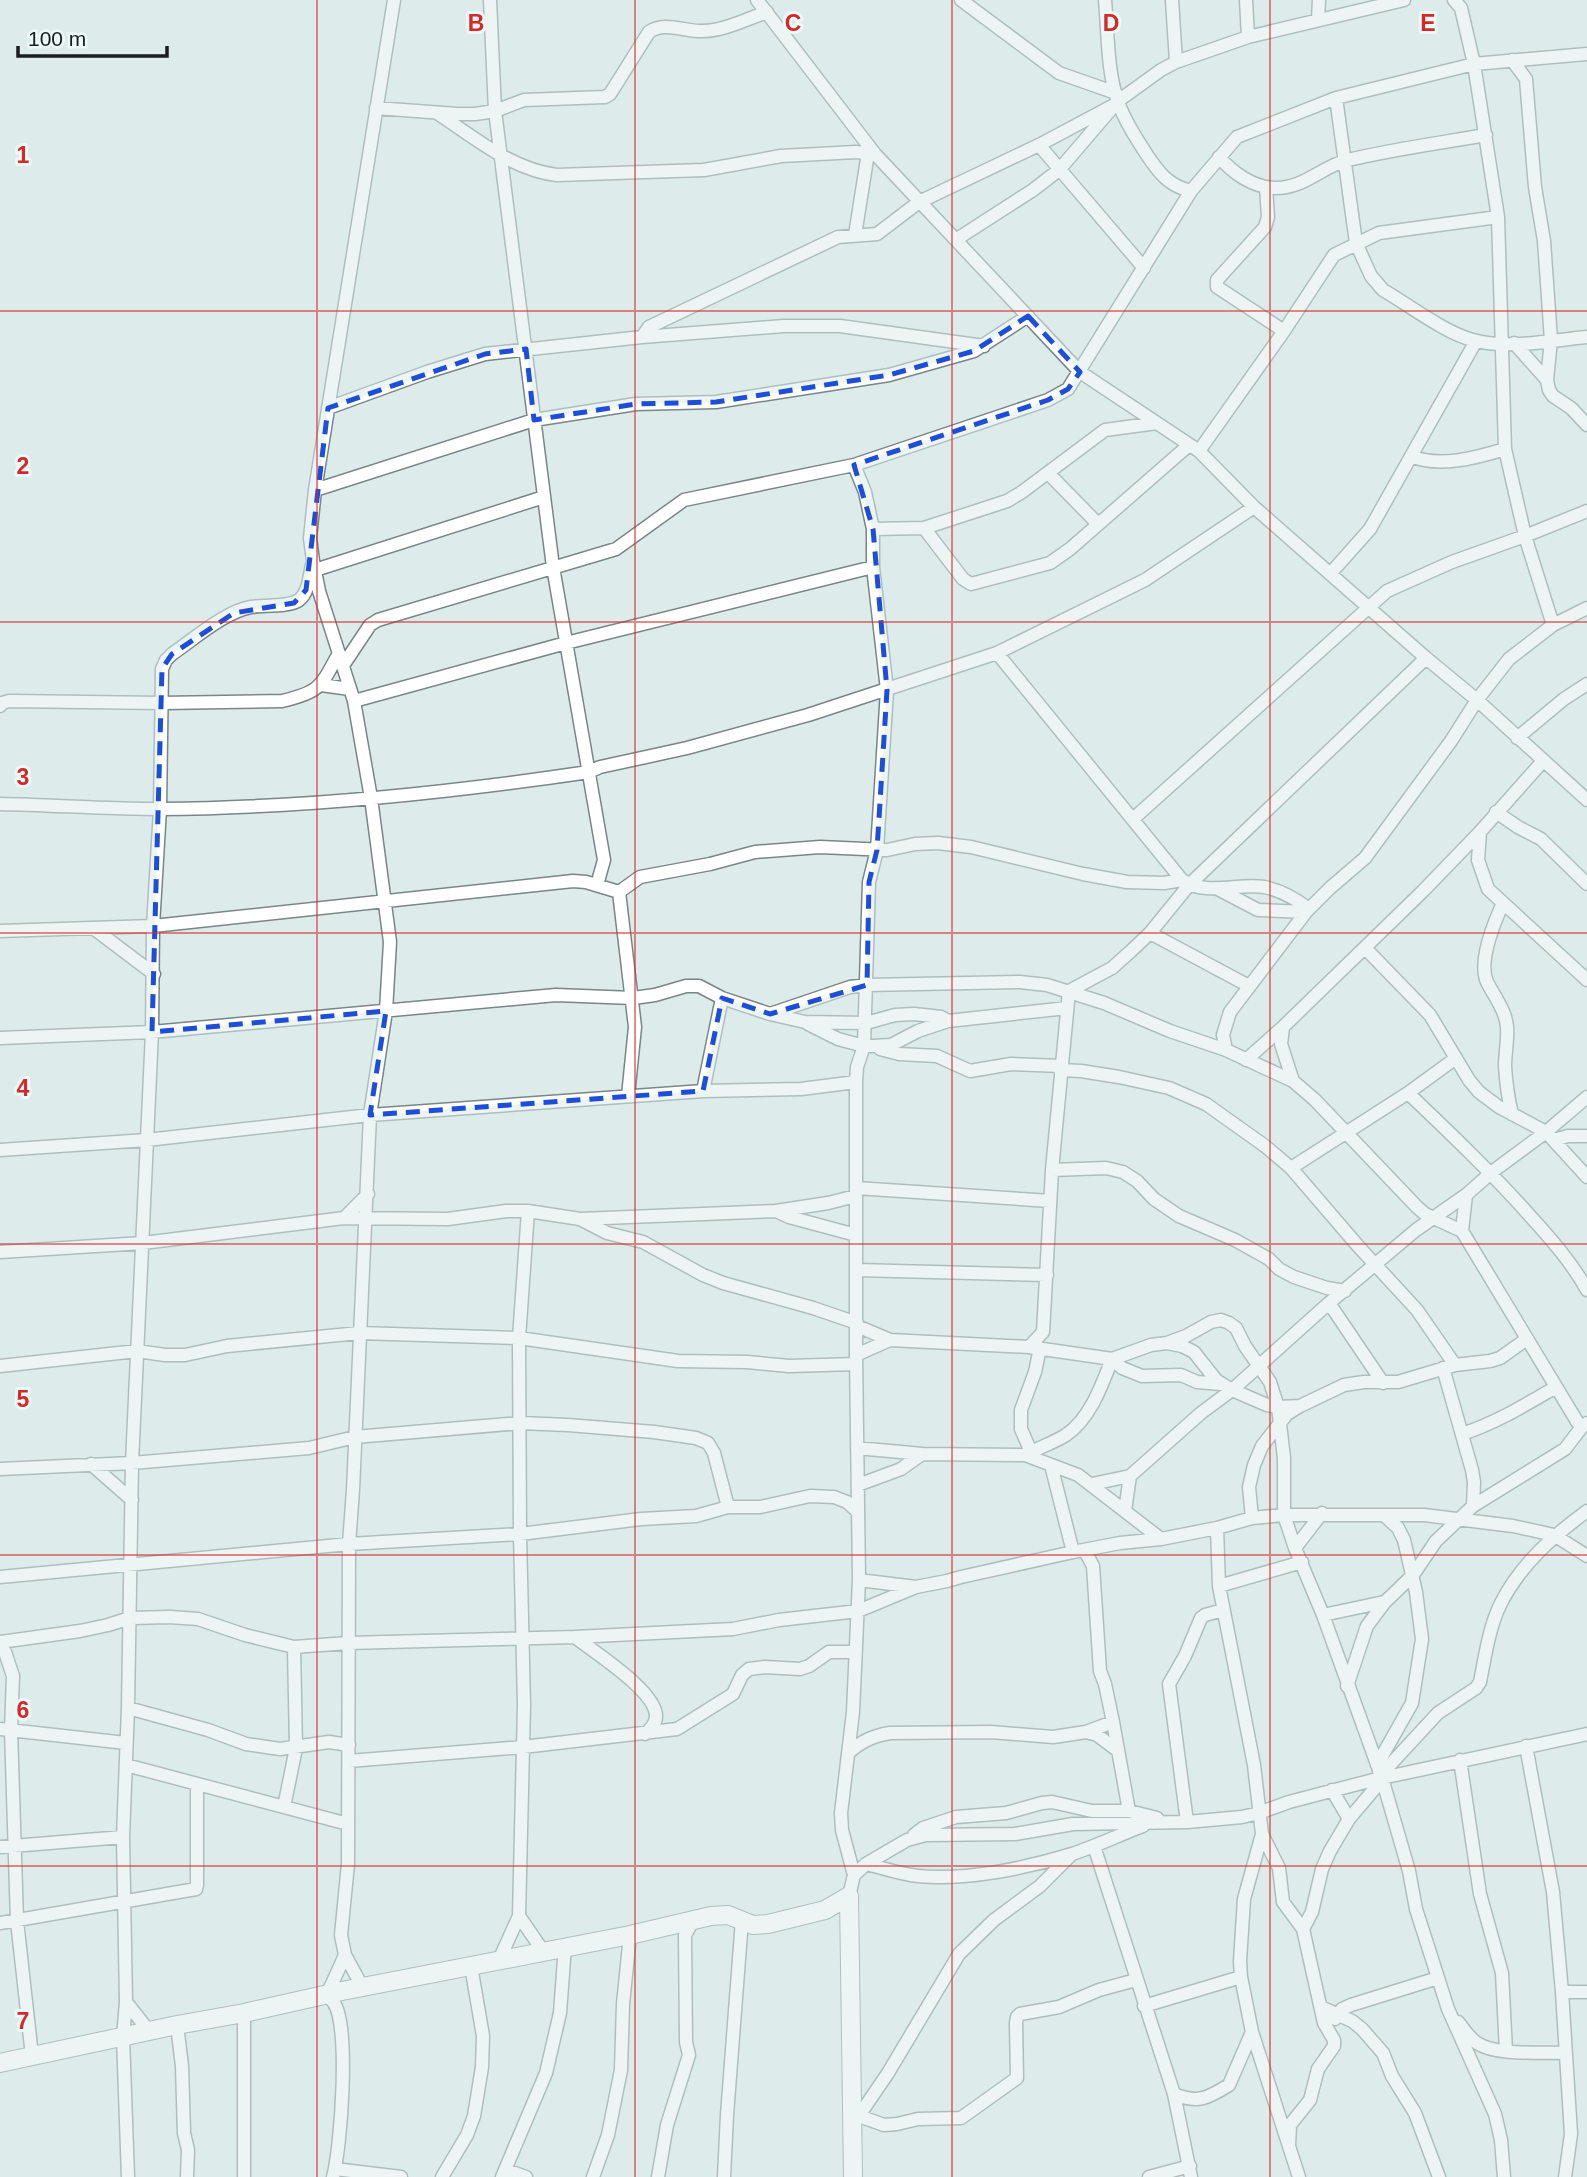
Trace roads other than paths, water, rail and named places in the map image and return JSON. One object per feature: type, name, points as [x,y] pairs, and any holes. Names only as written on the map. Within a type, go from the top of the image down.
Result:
[{"type":"street","points":[[363,1988],[345,1955],[341,1935],[348,1864],[349,1544],[370,1115],[386,1011],[390,942],[371,798],[352,695],[314,566],[310,538],[315,490],[394,0]]},
{"type":"street","points":[[490,0],[495,111],[553,567],[604,860],[597,885]]},
{"type":"street","points":[[757,0],[872,153],[957,239],[1080,372],[1194,448],[1254,506],[1477,700],[1587,800]]},
{"type":"street","points":[[961,0],[1059,73],[1116,100]]},
{"type":"street","points":[[1105,0],[1116,100],[1130,130],[1159,173],[1177,188],[1191,191]]},
{"type":"street","points":[[1172,0],[1176,62]]},
{"type":"street","points":[[1246,0],[1248,37]]},
{"type":"street","points":[[1318,19],[1319,0]]},
{"type":"street","points":[[642,337],[649,327],[838,237],[877,234],[919,202],[1039,145],[1176,62],[1248,37],[1404,0]]},
{"type":"street","points":[[1460,3],[1474,64],[1498,217],[1507,344],[1504,449],[1525,536],[1553,625]]},
{"type":"street","points":[[376,108],[457,114],[495,111],[524,100],[605,97],[610,94],[649,32],[655,28],[713,30],[767,12]]},
{"type":"street","points":[[0,706],[9,701],[282,701],[302,696],[321,685],[370,625],[378,620],[616,549],[684,500],[854,465],[1048,400],[1068,389],[1191,191],[1237,137],[1336,98],[1474,64],[1587,54]]},
{"type":"street","points":[[1526,79],[1546,57]]},
{"type":"street","points":[[1512,60],[1526,79],[1535,187],[1544,241],[1551,340],[1547,380],[1549,390],[1587,425]]},
{"type":"street","points":[[1336,98],[1356,243],[1371,276],[1383,290],[1460,336],[1476,341],[1507,344],[1587,337]]},
{"type":"street","points":[[957,239],[1059,170],[1116,100]]},
{"type":"street","points":[[437,113],[522,167],[557,175],[704,170],[781,156],[872,153]]},
{"type":"street","points":[[1219,157],[1234,174],[1266,187],[1277,188],[1306,181],[1345,161],[1486,135]]},
{"type":"street","points":[[1039,145],[1144,268]]},
{"type":"street","points":[[855,235],[872,153]]},
{"type":"street","points":[[1266,187],[1267,222],[1216,284],[1284,331]]},
{"type":"street","points":[[924,527],[963,579],[971,583],[1050,563],[1194,448],[1284,331],[1331,258],[1379,233],[1498,217]]},
{"type":"street","points":[[315,490],[534,419],[636,404],[716,402],[889,375],[984,346],[1028,316]]},
{"type":"street","points":[[328,408],[467,359],[526,349],[642,337],[784,326],[840,326],[984,346]]},
{"type":"street","points":[[1330,574],[1370,528],[1476,341]]},
{"type":"street","points":[[1507,344],[1547,380]]},
{"type":"street","points":[[873,529],[924,527],[1007,501],[1105,430],[1157,423]]},
{"type":"street","points":[[1411,456],[1423,461],[1439,461],[1485,455],[1504,449]]},
{"type":"street","points":[[853,2177],[856,2120],[849,1896],[854,1875],[842,1830],[842,1799],[853,1712],[859,1580],[856,1082],[857,1067],[869,1046],[866,1023],[869,882],[877,850],[887,690],[873,566],[873,529],[865,492],[854,465]]},
{"type":"street","points":[[1048,473],[1098,524]]},
{"type":"street","points":[[314,566],[544,497]]},
{"type":"street","points":[[0,804],[159,809],[371,798],[589,772],[600,767],[713,741],[887,690],[998,653],[1145,580],[1254,506]]},
{"type":"street","points":[[1133,819],[1387,591],[1452,562],[1587,512]]},
{"type":"street","points":[[128,2177],[123,2037],[126,2002],[123,1838],[132,1463],[152,1032],[162,668],[172,654],[243,608],[294,603],[306,590],[314,566]]},
{"type":"street","points":[[321,685],[352,695],[873,566]]},
{"type":"street","points":[[1226,1050],[1223,1035],[1226,1021],[1249,986],[1308,910],[1365,858],[1509,659],[1553,625],[1587,608]]},
{"type":"street","points":[[998,653],[1185,883]]},
{"type":"street","points":[[1069,991],[1112,968],[1150,933],[1185,883],[1426,658]]},
{"type":"street","points":[[1517,738],[1564,699],[1587,684]]},
{"type":"street","points":[[1246,1059],[1365,948],[1480,832],[1543,761]]},
{"type":"street","points":[[1496,812],[1518,827],[1535,834],[1587,884]]},
{"type":"street","points":[[1480,832],[1478,850],[1488,889],[1587,980]]},
{"type":"street","points":[[619,892],[640,877],[710,864],[755,852],[820,847],[877,850],[938,843],[971,847],[1127,882],[1185,883],[1216,888],[1268,888],[1297,900],[1308,910]]},
{"type":"street","points":[[0,931],[153,926],[573,881],[619,892]]},
{"type":"street","points":[[1216,888],[1258,910],[1308,910]]},
{"type":"street","points":[[619,892],[635,1027],[628,1096]]},
{"type":"street","points":[[1503,903],[1491,929],[1485,978],[1507,1026],[1505,1065],[1512,1114]]},
{"type":"street","points":[[93,928],[154,974]]},
{"type":"street","points":[[1150,933],[1249,986]]},
{"type":"street","points":[[1365,948],[1430,1015],[1479,1092],[1499,1107],[1550,1136],[1587,1177]]},
{"type":"street","points":[[770,1014],[850,986],[1020,982],[1069,991],[1226,1050],[1293,1081],[1315,1100],[1417,1207],[1462,1231],[1556,1387],[1584,1425],[1565,1449],[1473,1506],[1436,1541],[1413,1574],[1385,1602],[1367,1626],[1347,1686]]},
{"type":"street","points":[[0,1038],[152,1032],[556,995],[633,998],[686,986],[699,986],[722,998],[805,1022],[866,1023],[895,1015],[914,1014],[941,1017],[948,1021]]},
{"type":"street","points":[[1069,991],[1052,1170],[1043,1332],[1035,1348],[1035,1372],[1021,1410],[1021,1429],[1028,1453],[1092,1484],[1161,1539]]},
{"type":"street","points":[[703,1091],[722,998]]},
{"type":"street","points":[[869,1046],[891,1045],[918,1031],[948,1021],[1067,1008]]},
{"type":"street","points":[[805,1022],[838,1040],[899,1054],[937,1056],[970,1071],[1011,1064],[1060,1068],[1148,1083],[1206,1104],[1265,1146],[1292,1168],[1417,1311],[1449,1366],[1474,1482],[1473,1506]]},
{"type":"street","points":[[1283,1027],[1281,1044],[1293,1081]]},
{"type":"street","points":[[1292,1168],[1408,1093],[1456,1058]]},
{"type":"street","points":[[1059,1087],[1081,1071]]},
{"type":"street","points":[[0,1150],[147,1140],[370,1115],[703,1091],[801,1089],[856,1082]]},
{"type":"street","points":[[1408,1093],[1492,1172],[1547,1235],[1587,1290]]},
{"type":"street","points":[[1092,1484],[1130,1476],[1227,1387],[1260,1366],[1329,1303],[1433,1217],[1466,1195],[1492,1172],[1550,1136],[1587,1097]]},
{"type":"street","points":[[1550,1136],[1587,1136]]},
{"type":"street","points":[[1052,1170],[1106,1168],[1123,1172],[1179,1216],[1235,1240],[1294,1277],[1345,1291]]},
{"type":"street","points":[[0,1252],[142,1243],[344,1218],[448,1219],[506,1211],[580,1219],[776,1211],[828,1203],[856,1192],[1050,1201]]},
{"type":"street","points":[[344,1218],[368,1194]]},
{"type":"street","points":[[1462,1231],[1466,1195]]},
{"type":"street","points":[[776,1211],[856,1235]]},
{"type":"street","points":[[499,1960],[519,1916],[523,1637],[519,1338],[531,1215]]},
{"type":"street","points":[[580,1219],[607,1233],[643,1242],[723,1283],[813,1308],[857,1324],[890,1340],[1035,1348],[1112,1359],[1186,1336],[1212,1322],[1221,1320],[1236,1328],[1270,1382],[1278,1407],[1284,1458],[1284,1515],[1379,1773],[1409,1871],[1416,1909],[1448,2009],[1495,2114],[1501,2140],[1504,2177]]},
{"type":"street","points":[[857,1270],[1047,1275]]},
{"type":"street","points":[[1329,1303],[1383,1383]]},
{"type":"street","points":[[1043,1332],[1065,1351]]},
{"type":"street","points":[[0,1366],[137,1351],[185,1355],[227,1346],[359,1333],[519,1338],[678,1361],[747,1362],[789,1366],[856,1359],[890,1340]]},
{"type":"street","points":[[1252,1518],[1249,1487],[1262,1446],[1280,1422],[1300,1406],[1344,1385],[1398,1382],[1449,1366],[1490,1361],[1500,1358],[1527,1339]]},
{"type":"street","points":[[1167,1343],[1194,1352],[1216,1380],[1227,1387],[1267,1405],[1300,1406]]},
{"type":"street","points":[[1112,1359],[1122,1368],[1142,1376],[1181,1375],[1196,1382],[1227,1387]]},
{"type":"street","points":[[858,1448],[922,1454],[1028,1453],[1066,1435],[1086,1415],[1112,1359]]},
{"type":"street","points":[[1462,1434],[1483,1428],[1509,1415],[1556,1387]]},
{"type":"street","points":[[0,1469],[132,1463],[309,1448],[355,1437],[520,1423],[606,1428],[696,1438],[708,1443],[714,1453],[728,1507]]},
{"type":"street","points":[[858,1485],[901,1469],[922,1454]]},
{"type":"street","points":[[91,1464],[132,1500]]},
{"type":"street","points":[[1051,1465],[1079,1551],[1093,1566]]},
{"type":"street","points":[[1125,1511],[1130,1476]]},
{"type":"street","points":[[0,1577],[349,1544],[520,1534],[641,1519],[696,1516],[728,1507],[760,1507],[810,1496],[834,1497],[847,1502],[858,1512]]},
{"type":"street","points":[[1379,1773],[1390,1766],[1438,1713],[1476,1688],[1480,1682],[1501,1603],[1539,1550],[1554,1535],[1587,1511]]},
{"type":"street","points":[[1295,1548],[1322,1513]]},
{"type":"street","points":[[32,2056],[17,1922],[13,1753],[6,1729],[13,1676],[0,1644],[80,1631],[130,1618],[170,1617],[198,1619],[245,1635],[294,1647],[733,1629],[779,1620],[858,1611],[916,1587],[1079,1551],[1161,1539],[1252,1518],[1284,1515],[1424,1515],[1513,1526],[1554,1535],[1587,1556]]},
{"type":"street","points":[[1303,1928],[1312,1912],[1322,1869],[1330,1851],[1349,1819],[1376,1787],[1379,1773],[1407,1714],[1415,1689],[1422,1639],[1413,1574],[1404,1540],[1398,1528],[1385,1516]]},
{"type":"street","points":[[1217,1528],[1219,1586],[1254,1765],[1262,1834],[1279,1868],[1283,1902],[1303,1928],[1321,2007],[1328,2032],[1334,2040],[1334,2046],[1318,2069],[1310,2100],[1290,2125],[1289,2146]]},
{"type":"street","points":[[1120,1544],[1097,1559],[1093,1566],[1098,1661],[1113,1722],[1129,1811]]},
{"type":"street","points":[[1219,1586],[1302,1562]]},
{"type":"street","points":[[859,1580],[916,1587]]},
{"type":"street","points":[[1323,1615],[1385,1602]]},
{"type":"street","points":[[1187,1822],[1169,1684],[1185,1656],[1201,1618],[1223,1610]]},
{"type":"street","points":[[575,1637],[633,1681],[651,1700],[656,1714],[655,1722],[645,1734]]},
{"type":"street","points":[[284,1807],[296,1748],[294,1647]]},
{"type":"street","points":[[349,1761],[523,1747],[645,1734],[682,1727],[705,1710],[725,1701],[733,1694],[742,1675],[749,1669],[800,1669],[809,1666],[829,1651],[855,1652]]},
{"type":"street","points":[[128,1708],[208,1730],[246,1744],[280,1749],[329,1742],[349,1745]]},
{"type":"street","points":[[848,1753],[874,1735],[890,1733],[991,1732],[1054,1737],[1086,1732],[1113,1722]]},
{"type":"street","points":[[6,1729],[126,1743]]},
{"type":"street","points":[[1086,1732],[1097,1735],[1117,1749]]},
{"type":"street","points":[[13,1753],[37,1734]]},
{"type":"street","points":[[907,1840],[926,1835],[1015,1834],[1073,1824],[1220,1820],[1259,1813],[1379,1773],[1460,1760],[1587,1734]]},
{"type":"street","points":[[1526,1746],[1553,1892],[1571,2134],[1565,2177]]},
{"type":"street","points":[[1460,1760],[1480,1894],[1502,1973],[1506,2051]]},
{"type":"street","points":[[126,1765],[348,1824]]},
{"type":"street","points":[[0,1923],[196,1889],[197,1784]]},
{"type":"street","points":[[1332,1790],[1349,1819]]},
{"type":"street","points":[[854,1875],[866,1864],[923,1828],[956,1817],[1006,1813],[1052,1802],[1092,1811],[1129,1811],[1155,1817],[1158,1823]]},
{"type":"street","points":[[866,1864],[917,1876],[941,1877],[1001,1870],[1072,1854],[1158,1823]]},
{"type":"street","points":[[1262,1834],[1244,1899],[1241,1977],[1252,2032],[1299,2177]]},
{"type":"street","points":[[0,1847],[123,1838]]},
{"type":"street","points":[[1094,1846],[1174,2094],[1191,2171],[1149,2177]]},
{"type":"street","points":[[856,2120],[888,2073],[959,1954],[994,1920],[1040,1886],[1072,1854]]},
{"type":"street","points":[[0,2063],[177,2025],[244,2014],[327,1994],[630,1935],[694,1919],[728,1915],[753,1925],[780,1922],[825,1910],[849,1896]]},
{"type":"street","points":[[519,1916],[543,1951]]},
{"type":"street","points":[[659,2177],[667,2125],[689,2055],[686,2042],[685,1935],[694,1919]]},
{"type":"street","points":[[724,2177],[726,2115],[742,1920]]},
{"type":"street","points":[[593,2177],[608,2135],[621,2070],[624,1992],[630,1935]]},
{"type":"street","points":[[526,2177],[504,2173],[546,2073],[560,2013],[565,1946]]},
{"type":"street","points":[[327,1994],[345,1955]]},
{"type":"street","points":[[442,2177],[467,2135],[474,2116],[482,2067],[483,2036],[471,1966]]},
{"type":"street","points":[[1144,2006],[1241,1977]]},
{"type":"street","points":[[1328,2032],[1342,2009],[1438,1978]]},
{"type":"street","points":[[856,2120],[884,2125],[918,2119],[951,2119],[965,2116],[1017,2078],[1016,2023],[1020,2014],[1059,2007],[1099,1990],[1136,1980]]},
{"type":"street","points":[[1562,1992],[1587,1992]]},
{"type":"street","points":[[327,1994],[335,2004],[342,2044],[343,2088],[334,2173],[401,2177]]},
{"type":"street","points":[[126,2002],[149,2031]]},
{"type":"street","points":[[1321,2007],[1352,2021],[1383,2053],[1392,2076],[1415,2113],[1439,2177]]},
{"type":"street","points":[[1448,2009],[1474,2042],[1484,2047],[1506,2051],[1566,2053]]},
{"type":"street","points":[[244,2014],[244,2177]]},
{"type":"street","points":[[177,2025],[182,2066],[184,2133],[188,2150],[187,2177]]},
{"type":"street","points":[[1174,2094],[1188,2100],[1197,2100],[1230,2085],[1252,2032]]}]
